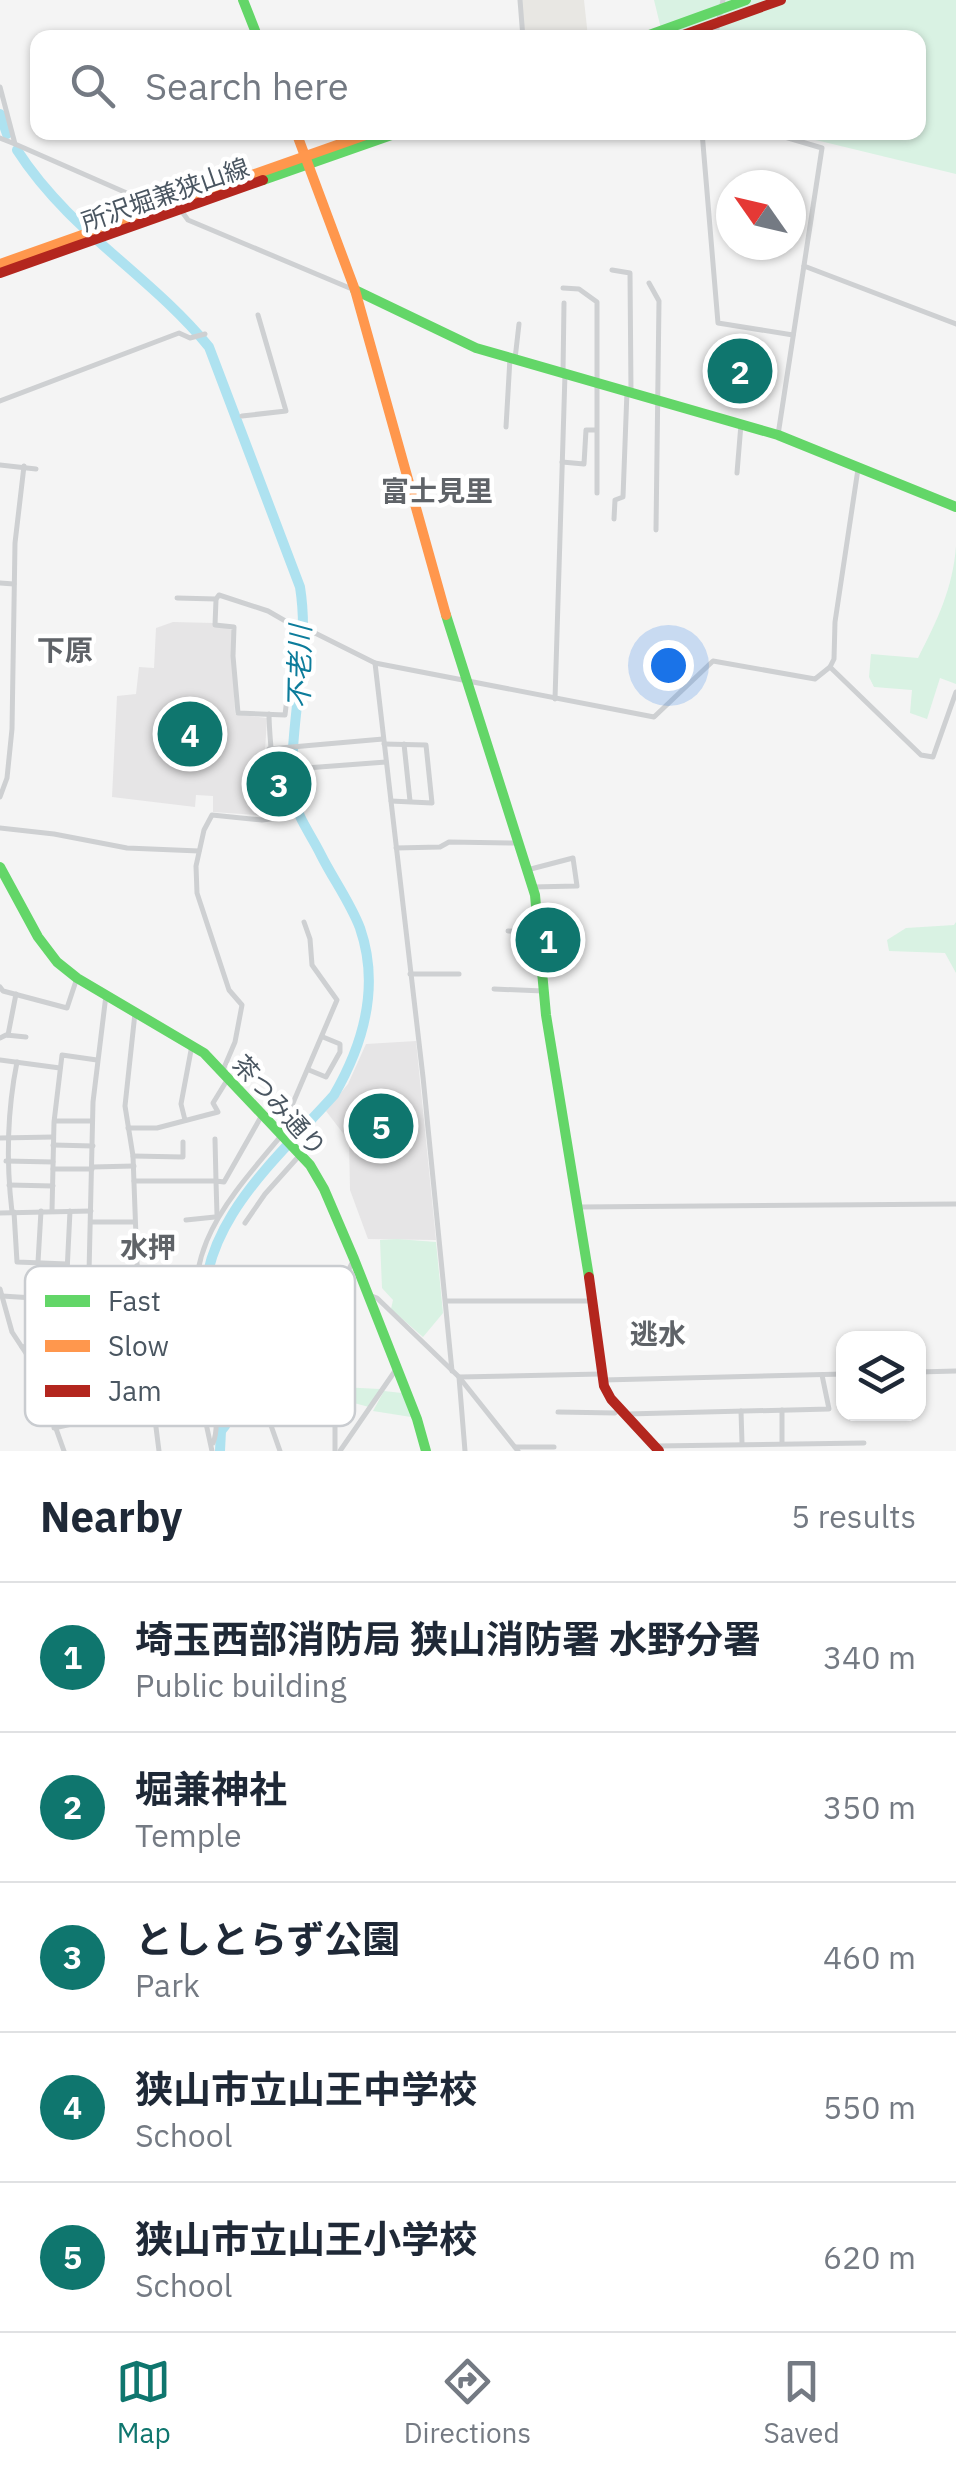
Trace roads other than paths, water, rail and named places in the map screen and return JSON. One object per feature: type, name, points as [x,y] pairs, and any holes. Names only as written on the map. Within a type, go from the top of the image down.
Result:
[{"type":"street","points":[[244,0],[255,30]]},
{"type":"street","points":[[520,0],[522,30]]},
{"type":"street","points":[[661,30],[723,4],[746,0]]},
{"type":"street","points":[[697,30],[781,0]]},
{"type":"street","points":[[717,30],[723,4]]},
{"type":"street","points":[[0,87],[16,144]]},
{"type":"street","points":[[0,138],[145,201],[153,211]]},
{"type":"street","points":[[299,140],[355,290],[465,681],[532,887],[543,991],[608,1396],[657,1448],[864,1443]]},
{"type":"street","name":"所沢堀兼狭山線","points":[[100,233],[180,209],[355,140]]},
{"type":"street","name":"所沢堀兼狭山線","points":[[0,273],[153,211],[374,140]]},
{"type":"street","points":[[703,140],[718,323],[794,335]]},
{"type":"street","points":[[778,435],[822,148],[795,140]]},
{"type":"street","points":[[180,209],[188,220],[355,290],[461,342],[778,435],[956,507]]},
{"type":"street","name":"所沢堀兼狭山線","points":[[0,264],[86,238]]},
{"type":"street","points":[[804,266],[956,324]]},
{"type":"street","points":[[612,270],[630,272],[624,497],[615,500],[614,519]]},
{"type":"street","points":[[648,283],[659,301],[656,530]]},
{"type":"street","points":[[563,288],[579,289],[597,302],[597,493]]},
{"type":"street","points":[[555,698],[564,303]]},
{"type":"street","points":[[242,416],[286,411],[258,314]]},
{"type":"street","points":[[506,427],[518,324]]},
{"type":"street","points":[[0,402],[179,334],[190,338],[205,334]]},
{"type":"street","points":[[737,473],[742,424]]},
{"type":"street","points":[[562,462],[584,464],[586,430],[598,430]]},
{"type":"street","points":[[0,465],[36,469]]},
{"type":"street","points":[[0,797],[7,778],[12,729],[14,542],[24,466]]},
{"type":"street","points":[[295,630],[309,631],[375,663],[654,717],[713,661],[815,678],[834,659],[835,622],[858,468]]},
{"type":"street","points":[[0,583],[14,584]]},
{"type":"street","points":[[177,598],[224,596],[268,611],[294,626],[284,715],[237,712],[234,627],[216,625],[216,599]]},
{"type":"street","points":[[375,663],[452,1371]]},
{"type":"street","points":[[830,667],[920,756],[933,756],[956,692]]},
{"type":"street","points":[[128,1128],[157,1128],[218,1112],[213,1102],[226,1073],[242,1005],[229,990],[198,901],[195,872],[208,821],[215,814],[262,820],[286,818],[270,792],[275,780],[268,749],[269,714]]},
{"type":"street","points":[[268,749],[384,741],[426,744],[432,803],[390,801]]},
{"type":"street","points":[[404,744],[410,802]]},
{"type":"street","points":[[306,768],[386,762]]},
{"type":"street","points":[[0,828],[128,848],[199,850]]},
{"type":"street","points":[[396,848],[440,848],[449,842],[516,843]]},
{"type":"street","points":[[526,870],[573,858],[577,886],[532,887]]},
{"type":"street","name":"茶つみ通り","points":[[0,867],[38,938],[57,962],[192,1045],[226,1073],[288,1140],[324,1189],[398,1368],[426,1451]]},
{"type":"street","points":[[246,1222],[265,1194],[288,1140],[308,1070],[336,1000],[312,965],[304,922]]},
{"type":"street","points":[[508,932],[538,932]]},
{"type":"street","points":[[410,974],[458,974]]},
{"type":"street","points":[[0,987],[68,1008],[78,978]]},
{"type":"street","points":[[494,988],[543,991]]},
{"type":"street","points":[[8,1035],[16,994]]},
{"type":"street","points":[[89,1266],[92,1121],[106,995]]},
{"type":"street","points":[[136,1012],[125,1106],[134,1166],[138,1266]]},
{"type":"street","points":[[0,1038],[26,1037]]},
{"type":"street","points":[[308,1070],[326,1077],[340,1052],[340,1044],[323,1037]]},
{"type":"street","points":[[185,1120],[181,1104],[192,1045]]},
{"type":"street","points":[[52,1211],[54,1122],[62,1055],[98,1060]]},
{"type":"street","points":[[0,1060],[60,1068]]},
{"type":"street","points":[[17,1062],[4,1138],[17,1262],[68,1264],[70,1212]]},
{"type":"street","points":[[134,1181],[224,1182],[263,1112]]},
{"type":"street","points":[[54,1122],[92,1121]]},
{"type":"street","points":[[4,1138],[54,1137]]},
{"type":"street","points":[[215,1139],[218,1215]]},
{"type":"street","points":[[199,1266],[218,1215],[288,1140]]},
{"type":"street","points":[[133,1156],[183,1157],[182,1142]]},
{"type":"street","points":[[54,1145],[93,1146]]},
{"type":"street","points":[[6,1161],[92,1168],[134,1166]]},
{"type":"street","points":[[9,1185],[53,1186]]},
{"type":"street","points":[[579,1207],[956,1204]]},
{"type":"street","points":[[38,1262],[41,1211]]},
{"type":"street","points":[[0,1213],[91,1211]]},
{"type":"street","points":[[186,1220],[218,1215]]},
{"type":"street","points":[[91,1222],[134,1222]]},
{"type":"street","points":[[350,1266],[354,1259]]},
{"type":"street","points":[[1,1293],[10,1328],[25,1352]]},
{"type":"street","points":[[368,1294],[377,1298],[459,1377],[517,1449],[554,1447]]},
{"type":"street","points":[[446,1301],[592,1302]]},
{"type":"street","points":[[337,1451],[360,1426],[398,1368]]},
{"type":"street","points":[[926,1372],[956,1372]]},
{"type":"street","points":[[459,1377],[836,1374]]},
{"type":"street","points":[[558,1412],[829,1409],[822,1375]]},
{"type":"street","points":[[459,1377],[466,1451]]},
{"type":"street","points":[[782,1410],[782,1442]]},
{"type":"street","points":[[741,1411],[742,1444]]},
{"type":"street","points":[[61,1426],[54,1428],[64,1451]]},
{"type":"street","points":[[156,1426],[159,1451]]},
{"type":"street","points":[[205,1426],[213,1442]]},
{"type":"street","points":[[212,1451],[214,1426]]},
{"type":"street","points":[[271,1426],[280,1451]]},
{"type":"street","points":[[337,1426],[337,1451]]},
{"type":"waterway","name":"不老川","points":[[0,114],[7,134]]},
{"type":"waterway","name":"不老川","points":[[17,150],[61,205],[209,347],[300,587],[303,638],[292,766],[294,800],[356,918],[366,950],[365,1014],[344,1076],[334,1095],[244,1196],[226,1224],[210,1266]]},
{"type":"waterway","name":"不老川","points":[[220,1451],[225,1426]]},
{"type":"place","name":"堀兼神社","points":[[740,371]]},
{"type":"place","name":"狭山市立山王中学校","points":[[190,734]]},
{"type":"place","name":"としとらず公園","points":[[279,784]]},
{"type":"place","name":"埼玉西部消防局 狭山消防署 水野分署","points":[[548,940]]},
{"type":"place","name":"狭山市立山王小学校","points":[[381,1126]]},
{"type":"district","name":"富士見里","points":[[437,490]]},
{"type":"district","name":"下原","points":[[65,649]]},
{"type":"district","name":"水押","points":[[148,1246]]},
{"type":"district","name":"逃水","points":[[658,1333]]}]
